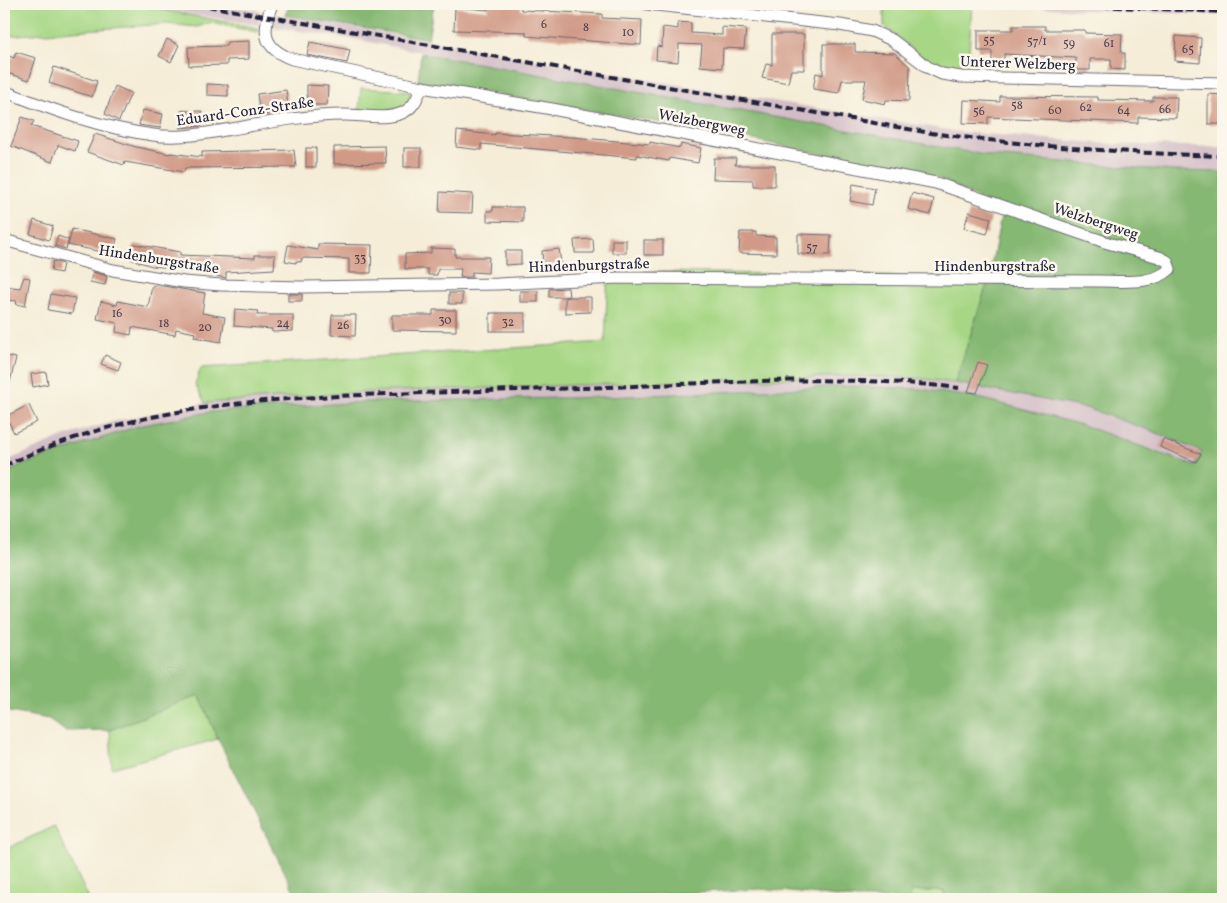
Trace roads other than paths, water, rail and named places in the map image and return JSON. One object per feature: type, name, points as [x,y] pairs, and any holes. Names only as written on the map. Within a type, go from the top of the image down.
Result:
[{"type":"street","name":"Welzbergweg","points":[[272,4],[266,34],[269,45],[278,54],[308,64],[422,87],[561,110],[936,183],[1167,261]]},
{"type":"street","name":"Unterer Welzberg","points":[[647,4],[840,25],[872,31],[892,40],[929,68],[942,74],[961,77],[1223,83]]},
{"type":"street","name":"Eduard-Conz-Straße","points":[[4,91],[44,107],[94,122],[154,136],[175,137],[296,118],[389,116],[402,113],[413,106],[422,87]]},
{"type":"street","name":"Hindenburgstraße","points":[[4,240],[113,270],[184,282],[303,287],[498,284],[618,278],[836,281],[1126,280],[1163,276],[1170,268],[1167,261]]},
{"type":"railway","points":[[196,4],[931,133],[1077,148],[1223,156]]},
{"type":"railway","points":[[1054,4],[1223,12]]},
{"type":"railway","points":[[4,466],[51,446],[144,419],[239,403],[287,399],[817,380],[865,381],[959,388]]}]
